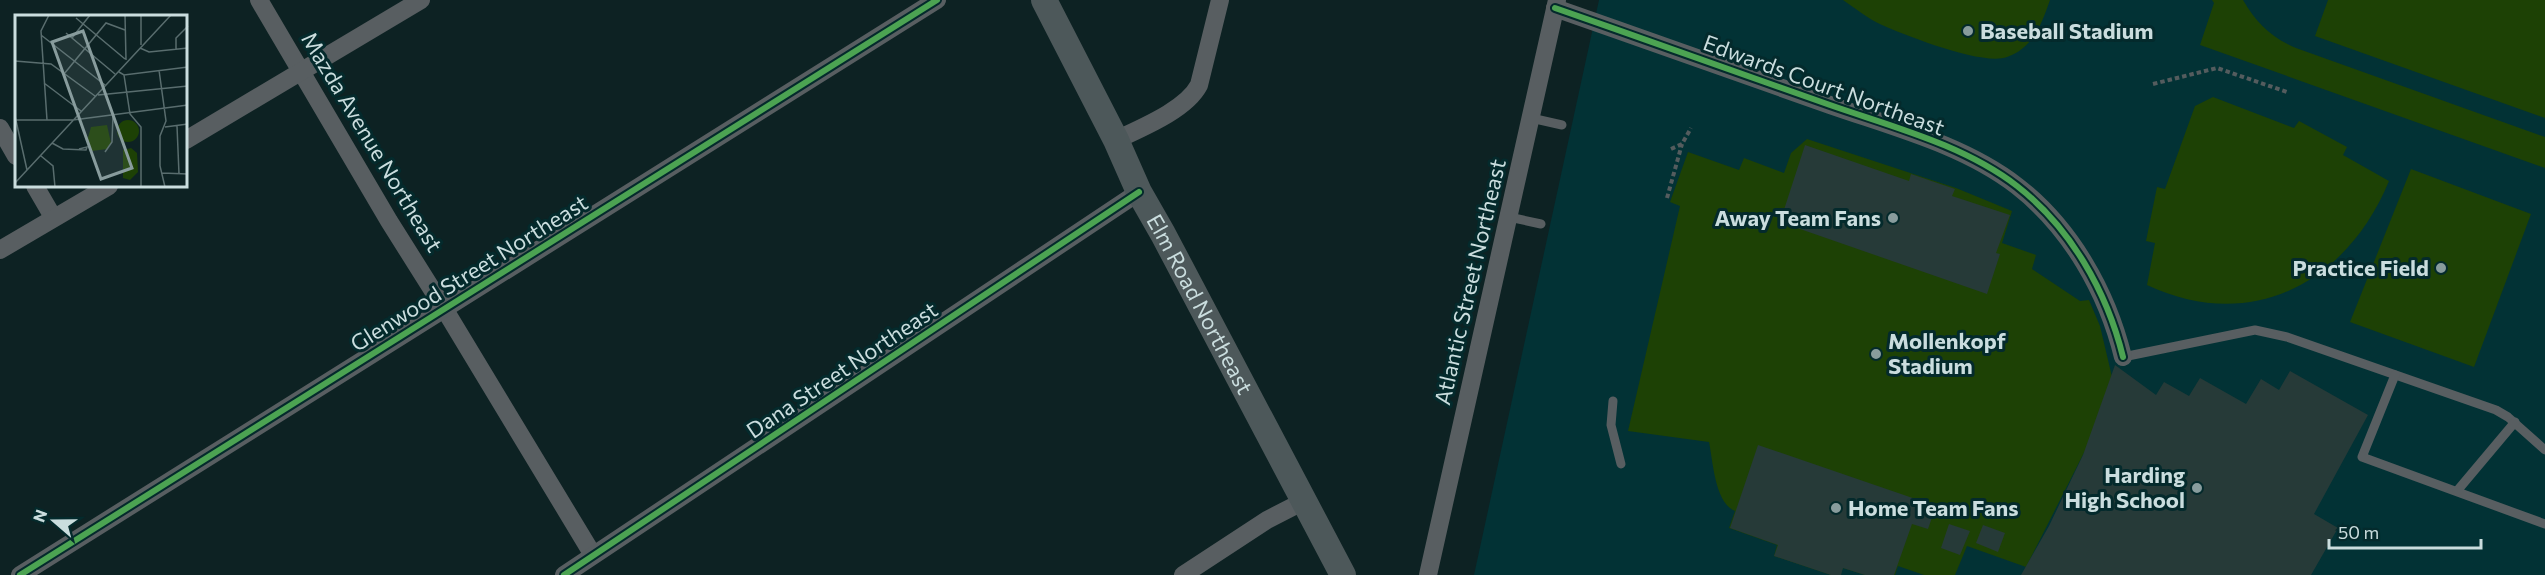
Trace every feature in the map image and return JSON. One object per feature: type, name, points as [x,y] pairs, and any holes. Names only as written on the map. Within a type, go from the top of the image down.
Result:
[{"type":"main road","name":"Elm Road Northeast","points":[[1044,0],[1116,140],[1139,192],[1343,575]]},
{"type":"street","name":"Mazda Avenue Northeast","points":[[259,0],[389,221],[593,555]]},
{"type":"street","points":[[188,139],[421,0]]},
{"type":"street","name":"Glenwood Street Northeast","points":[[20,575],[937,0]]},
{"type":"street","points":[[1116,140],[1154,122],[1193,96],[1199,85],[1220,0]]},
{"type":"street","name":"Atlantic Street Northeast","points":[[1428,575],[1556,4]]},
{"type":"street","name":"Edwards Court Northeast","points":[[1556,4],[1931,141],[1998,173],[2028,195],[2054,222],[2082,259],[2100,290],[2111,316],[2123,357]]},
{"type":"street","points":[[0,128],[15,154]]},
{"type":"street","points":[[36,188],[53,217]]},
{"type":"street","points":[[0,250],[105,188]]},
{"type":"street","name":"Dana Street Northeast","points":[[564,575],[1139,192]]},
{"type":"street","points":[[1183,575],[1267,520],[1304,501]]},
{"type":"lane","points":[[1531,118],[1562,125]]},
{"type":"lane","points":[[1509,217],[1541,224]]},
{"type":"lane","points":[[2123,357],[2255,330],[2287,337],[2496,410],[2515,422],[2545,450]]},
{"type":"lane","points":[[2395,375],[2362,457],[2545,524]]},
{"type":"lane","points":[[1614,401],[1611,425],[1621,464]]},
{"type":"lane","points":[[2457,491],[2515,422]]},
{"type":"path","points":[[2153,84],[2217,68],[2287,92]]},
{"type":"path","points":[[1667,198],[1682,144],[1691,128]]},
{"type":"path","points":[[1671,149],[1682,144]]},
{"type":"shaded area","points":[[1599,0],[2545,0],[2545,575],[1474,575]]},
{"type":"green space","name":"Baseball Stadium","points":[[1843,0],[2050,0],[2040,26],[2024,48],[2007,57],[1996,59],[1963,54],[1909,36],[1877,23]]},
{"type":"green space","points":[[2212,0],[2243,0],[2265,29],[2279,40],[2296,48],[2545,137],[2545,168],[2200,45],[2214,3]]},
{"type":"green space","points":[[2328,0],[2545,0],[2545,118],[2315,36]]},
{"type":"green space","points":[[2213,97],[2294,128],[2299,121],[2347,147],[2343,155],[2389,181],[2371,217],[2348,247],[2321,272],[2291,290],[2258,301],[2223,304],[2186,299],[2147,285],[2155,243],[2146,241],[2157,187],[2165,189],[2195,106]]},
{"type":"green space","name":"Mollenkopf Stadium","points":[[1807,139],[1956,188],[2012,211],[2002,243],[2036,255],[2032,269],[2080,301],[2089,300],[2100,326],[2113,381],[2095,431],[2026,567],[1967,546],[1955,575],[1924,575],[1898,566],[1895,575],[1865,575],[1843,568],[1840,575],[1831,575],[1774,556],[1777,545],[1729,528],[1735,511],[1728,507],[1719,491],[1709,442],[1628,431],[1680,206],[1670,202],[1688,152],[1739,170],[1744,158],[1784,173],[1791,153]]},
{"type":"green space","name":"Practice Field","points":[[2411,169],[2531,214],[2474,367],[2350,322]]},
{"type":"building","name":"Away Team Fans","points":[[1805,145],[1909,181],[1911,174],[1955,189],[1952,196],[2010,215],[1996,253],[2000,254],[1987,294],[1780,222]]},
{"type":"building","name":"Harding High School","points":[[2115,365],[2156,395],[2164,382],[2189,396],[2200,378],[2246,404],[2261,379],[2279,390],[2290,371],[2368,415],[2314,514],[2338,528],[2311,575],[2021,575],[2049,526],[2083,455]]},
{"type":"building","name":"Home Team Fans","points":[[1758,445],[1936,506],[1928,529],[1912,524],[1894,575],[1865,575],[1843,568],[1841,575],[1831,575],[1774,556],[1778,545],[1730,528]]},
{"type":"building","points":[[1949,524],[1970,531],[1960,555],[1941,548]]},
{"type":"building","points":[[1983,525],[2005,533],[1998,552],[1976,543]]},
{"type":"cycle path","points":[[20,575],[937,0]]},
{"type":"cycle path","points":[[1555,8],[1903,129],[1951,148],[1996,172],[2036,203],[2070,241],[2097,285],[2123,357]]},
{"type":"cycle path","points":[[564,575],[1139,192]]},
{"type":"place","name":"Baseball Stadium","points":[[1968,31]]},
{"type":"place","name":"Away Team Fans","points":[[1893,218]]},
{"type":"place","name":"Practice Field","points":[[2441,268]]},
{"type":"place","name":"Mollenkopf Stadium","points":[[1876,354]]},
{"type":"place","name":"Harding High School","points":[[2197,488]]},
{"type":"place","name":"Home Team Fans","points":[[1836,508]]}]
